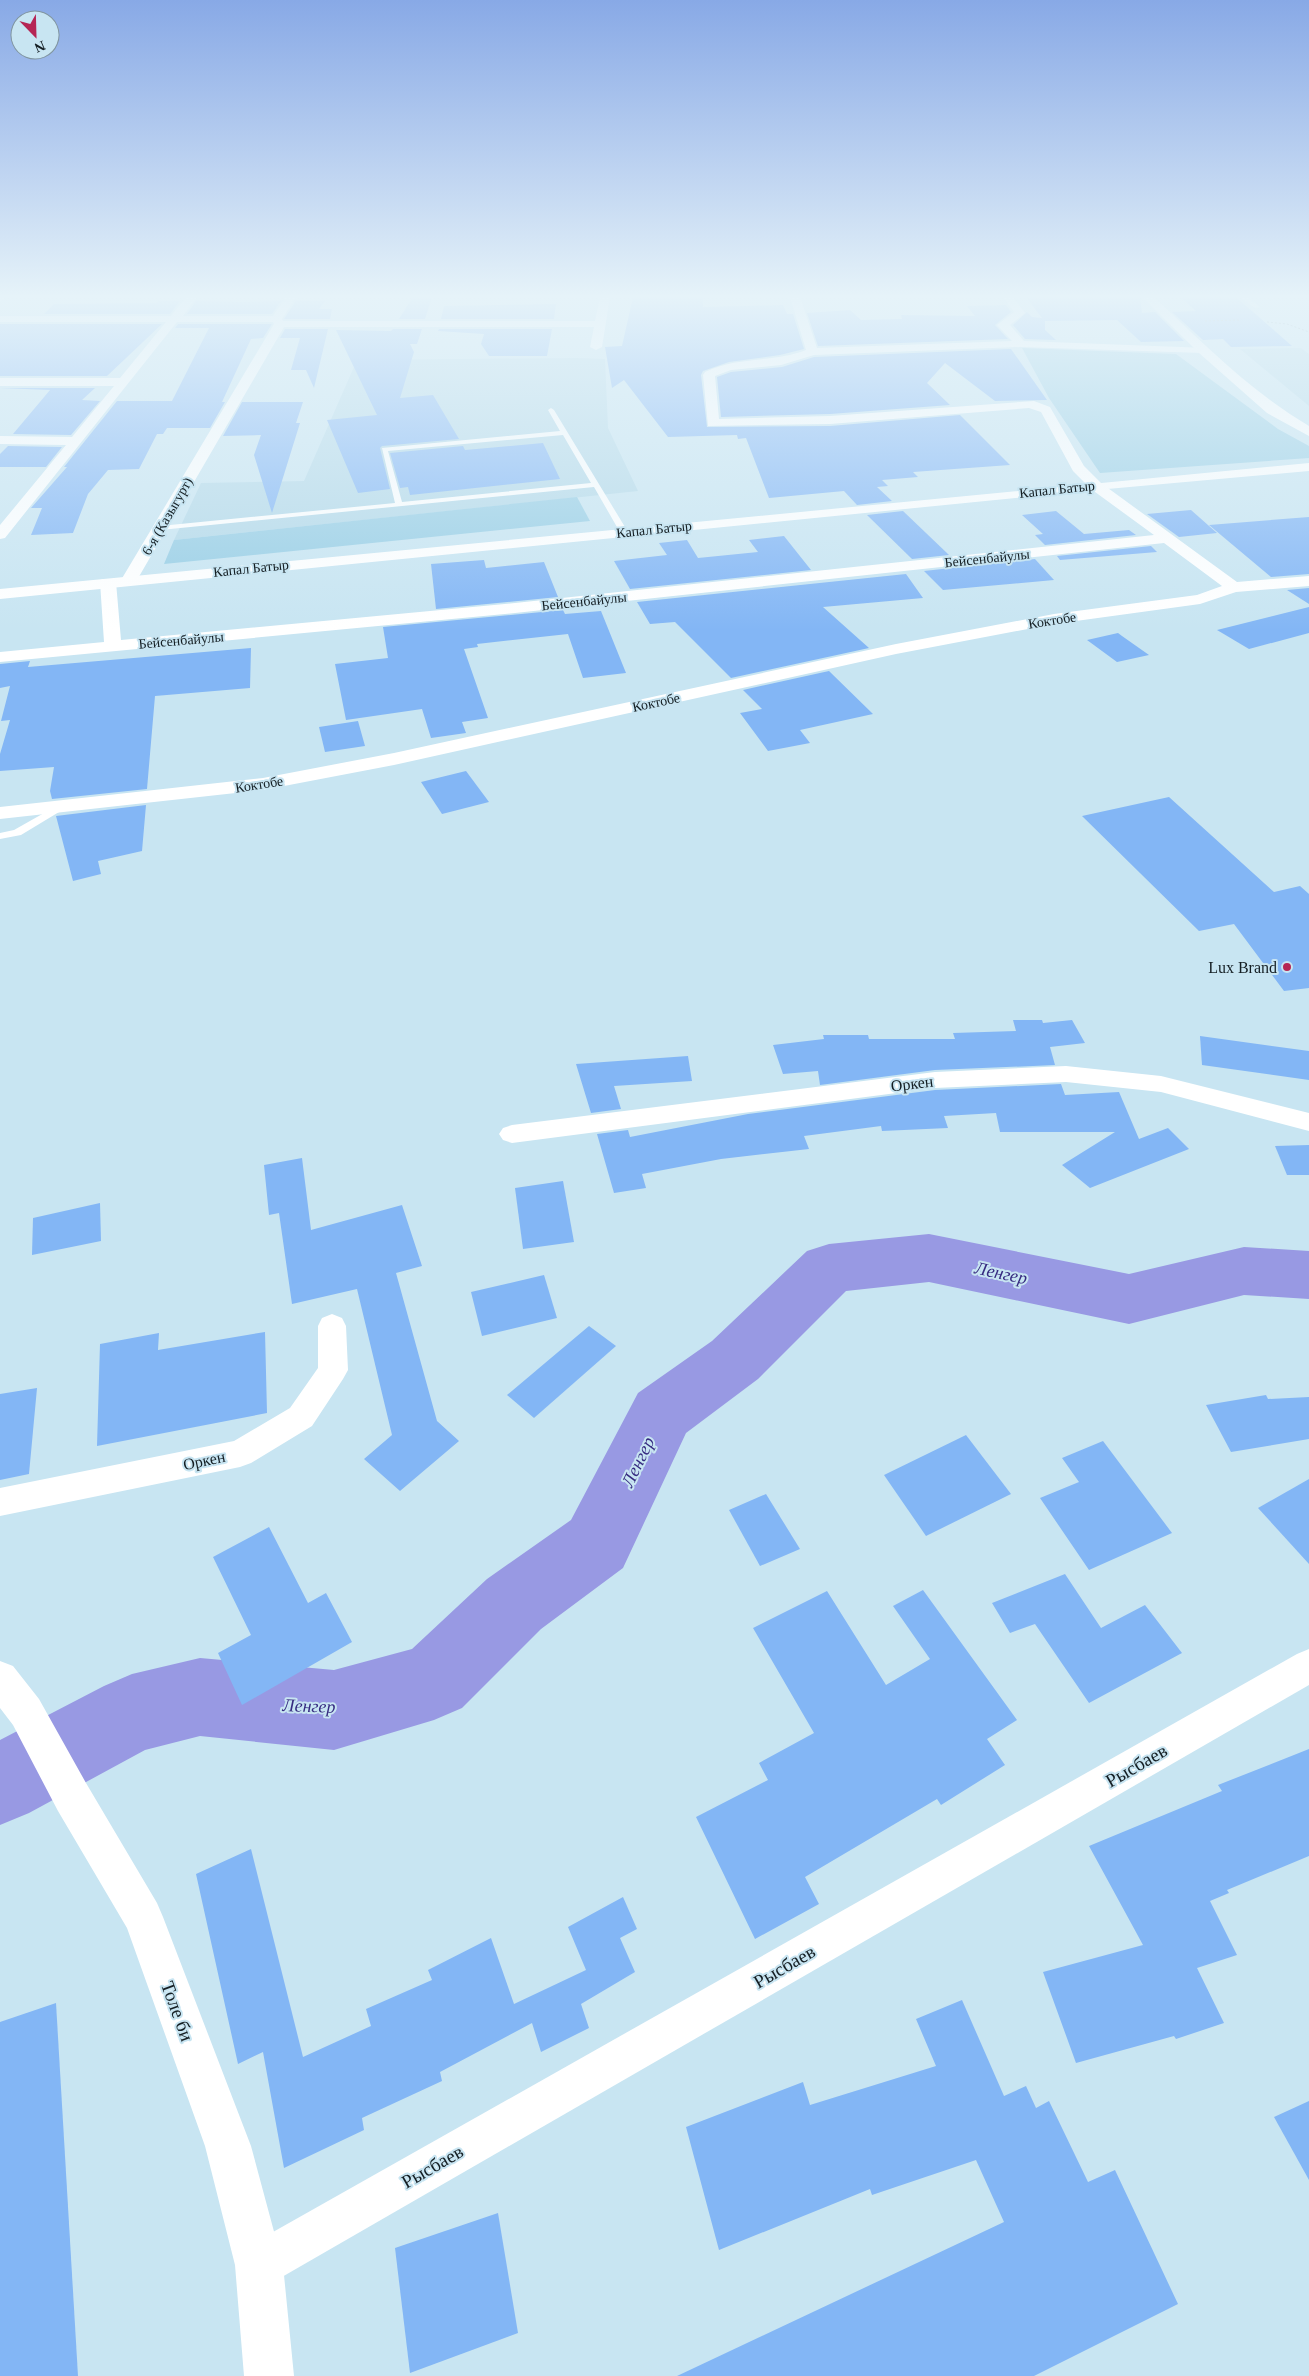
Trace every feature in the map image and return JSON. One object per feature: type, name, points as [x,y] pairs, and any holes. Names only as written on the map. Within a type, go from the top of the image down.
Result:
[{"type":"main road","points":[[1270,408],[1309,432]]},
{"type":"main road","name":"Капал Батыр","points":[[0,594],[1096,486],[1309,467]]},
{"type":"main road","name":"Толе би","points":[[0,1679],[26,1712],[72,1797],[143,1916],[228,2146],[259,2265],[269,2376]]},
{"type":"street","points":[[0,535],[102,408]]},
{"type":"street","name":"6-я (Казыгурт)","points":[[129,580],[228,408]]},
{"type":"street","points":[[712,408],[713,422],[830,420],[982,408]]},
{"type":"street","points":[[1040,408],[1046,410],[1078,468],[1096,486],[1234,587]]},
{"type":"street","points":[[0,440],[75,440]]},
{"type":"street","points":[[8,506],[24,506]]},
{"type":"street","name":"Бейсенбайулы","points":[[0,657],[515,608],[1168,538]]},
{"type":"street","name":"Коктобе","points":[[0,813],[282,781],[404,757],[896,649],[1054,619],[1200,600],[1234,587],[1309,581]]},
{"type":"street","points":[[108,582],[113,646]]},
{"type":"street","name":"Оркен","points":[[512,1134],[935,1080],[1066,1074],[1161,1084],[1309,1122]]},
{"type":"street","name":"Оркен","points":[[0,1502],[240,1453],[301,1417],[333,1370],[332,1326]]},
{"type":"street","name":"Рысбаев","points":[[259,2265],[1309,1666]]},
{"type":"lane","points":[[551,410],[624,532]]},
{"type":"lane","points":[[1294,424],[1309,426]]},
{"type":"lane","points":[[399,504],[384,449],[565,433]]},
{"type":"lane","points":[[160,528],[596,485]]},
{"type":"lane","points":[[0,836],[17,833],[60,807]]},
{"type":"shaded area","points":[[336,408],[607,408],[608,428],[638,491],[174,540],[201,483],[304,481]]},
{"type":"shaded area","points":[[1056,408],[1249,408],[1278,429],[1309,446],[1309,458],[1100,473]]},
{"type":"shaded area","points":[[577,497],[590,521],[164,564],[174,540]]},
{"type":"building","points":[[35,408],[94,408],[71,435],[13,434]]},
{"type":"building","points":[[111,408],[222,408],[210,428],[167,428],[163,434],[157,434],[139,469],[108,470],[88,494],[73,533],[31,535],[42,508],[31,508],[67,467],[64,467]]},
{"type":"building","points":[[239,408],[301,408],[296,423],[300,423],[272,513],[254,455],[261,435],[223,436]]},
{"type":"building","points":[[374,408],[441,408],[459,439],[382,446],[380,448],[390,489],[358,493],[327,420],[377,415]]},
{"type":"building","points":[[646,408],[705,408],[707,427],[830,426],[960,415],[1010,465],[913,472],[918,477],[882,480],[888,486],[877,487],[892,501],[857,505],[844,491],[769,498],[746,438],[738,439],[737,435],[668,437]]},
{"type":"building","points":[[720,408],[912,408],[830,414],[721,417]]},
{"type":"building","points":[[543,443],[560,479],[410,495],[408,487],[400,488],[390,453],[463,446],[465,450]]},
{"type":"building","points":[[8,446],[62,447],[46,467],[0,467],[0,454]]},
{"type":"building","points":[[1191,510],[1217,533],[1179,537],[1147,514]]},
{"type":"building","points":[[903,511],[949,555],[912,559],[867,515]]},
{"type":"building","points":[[1056,511],[1084,534],[1129,530],[1136,535],[1045,545],[1035,535],[1043,534],[1022,515]]},
{"type":"building","points":[[1309,517],[1309,574],[1271,577],[1209,525]]},
{"type":"building","points":[[784,536],[811,570],[630,589],[614,561],[667,555],[659,543],[687,540],[698,558],[758,552],[749,540]]},
{"type":"building","points":[[1151,546],[1157,552],[1060,560],[1057,556]]},
{"type":"building","points":[[1035,559],[1054,580],[943,590],[924,571]]},
{"type":"building","points":[[484,560],[486,568],[544,562],[558,597],[436,609],[431,564]]},
{"type":"building","points":[[906,574],[923,598],[823,607],[869,648],[731,678],[675,622],[650,624],[637,602]]},
{"type":"building","points":[[1309,588],[1309,604],[1287,590]]},
{"type":"building","points":[[1309,607],[1309,633],[1249,649],[1217,630]]},
{"type":"building","points":[[563,610],[565,614],[601,611],[626,673],[583,678],[568,634],[477,644],[478,647],[464,649],[488,718],[462,722],[466,733],[431,738],[422,709],[346,720],[335,664],[388,658],[383,627]]},
{"type":"building","points":[[1118,633],[1149,655],[1117,662],[1087,640]]},
{"type":"building","points":[[251,648],[250,688],[155,696],[147,789],[52,799],[50,791],[54,767],[0,771],[0,754],[10,720],[1,721],[10,686],[0,688],[0,664],[30,661],[28,667]]},
{"type":"building","points":[[829,671],[873,714],[800,730],[810,743],[768,751],[740,713],[762,709],[743,690]]},
{"type":"building","points":[[358,721],[365,746],[325,752],[319,727]]},
{"type":"building","points":[[466,771],[489,802],[442,814],[421,782]]},
{"type":"building","points":[[1169,797],[1274,892],[1300,886],[1309,894],[1309,988],[1284,991],[1234,924],[1199,931],[1082,816]]},
{"type":"building","points":[[146,805],[142,851],[98,861],[101,874],[73,881],[56,816]]},
{"type":"building","points":[[1013,1020],[1042,1020],[1043,1023],[1072,1020],[1085,1043],[1050,1047],[1055,1065],[935,1070],[820,1085],[818,1071],[783,1074],[773,1045],[824,1039],[823,1035],[868,1035],[869,1039],[955,1039],[953,1033],[1016,1031]]},
{"type":"building","points":[[1200,1036],[1309,1051],[1309,1080],[1202,1065]]},
{"type":"building","points":[[688,1056],[692,1081],[614,1086],[621,1109],[591,1113],[576,1064]]},
{"type":"building","points":[[1061,1084],[1065,1095],[1119,1092],[1139,1139],[1168,1128],[1189,1149],[1090,1188],[1062,1165],[1115,1132],[1000,1132],[996,1113],[944,1116],[948,1128],[882,1131],[881,1126],[804,1136],[809,1149],[721,1159],[642,1174],[646,1188],[614,1193],[597,1134],[628,1130],[630,1137],[748,1114],[935,1090]]},
{"type":"building","points":[[1309,1145],[1309,1175],[1287,1175],[1275,1146]]},
{"type":"building","points":[[302,1158],[311,1230],[402,1205],[422,1266],[396,1273],[437,1421],[459,1441],[400,1491],[364,1459],[392,1435],[357,1289],[292,1304],[279,1213],[269,1215],[264,1165]]},
{"type":"building","points":[[563,1181],[574,1242],[523,1249],[515,1188]]},
{"type":"building","points":[[100,1203],[101,1241],[32,1255],[33,1218]]},
{"type":"building","points":[[544,1275],[557,1318],[482,1336],[471,1292]]},
{"type":"building","points":[[589,1326],[616,1346],[534,1418],[507,1395]]},
{"type":"building","points":[[265,1332],[267,1413],[97,1446],[100,1344],[159,1333],[158,1350]]},
{"type":"building","points":[[37,1388],[29,1474],[0,1480],[0,1394]]},
{"type":"building","points":[[1266,1395],[1268,1399],[1309,1397],[1309,1439],[1231,1452],[1206,1405]]},
{"type":"building","points":[[966,1435],[1011,1494],[926,1536],[884,1475]]},
{"type":"building","points":[[1103,1441],[1172,1533],[1089,1570],[1040,1498],[1079,1482],[1062,1458]]},
{"type":"building","points":[[1309,1479],[1309,1564],[1258,1508]]},
{"type":"building","points":[[766,1494],[800,1549],[760,1566],[729,1510]]},
{"type":"building","points":[[269,1527],[308,1603],[326,1593],[352,1642],[242,1705],[218,1653],[251,1635],[213,1557]]},
{"type":"building","points":[[1065,1574],[1101,1628],[1145,1605],[1182,1653],[1089,1703],[1035,1624],[1010,1633],[992,1603]]},
{"type":"building","points":[[923,1590],[1017,1720],[987,1739],[1005,1765],[941,1805],[937,1799],[805,1877],[819,1904],[755,1939],[696,1817],[768,1780],[759,1763],[814,1733],[753,1628],[827,1591],[886,1685],[930,1659],[893,1606]]},
{"type":"building","points":[[1309,1749],[1309,1856],[1227,1890],[1229,1893],[1210,1901],[1237,1955],[1197,1968],[1224,2023],[1176,2039],[1174,2036],[1076,2063],[1043,1972],[1143,1945],[1089,1846],[1222,1791],[1218,1785]]},
{"type":"building","points":[[251,1849],[303,2057],[371,2026],[366,2009],[432,1980],[428,1970],[491,1938],[514,2004],[586,1970],[568,1927],[623,1897],[637,1929],[620,1938],[635,1972],[581,2004],[589,2028],[541,2052],[532,2023],[440,2072],[442,2081],[362,2118],[364,2130],[284,2168],[263,2052],[238,2064],[196,1874]]},
{"type":"building","points":[[962,2000],[1004,2096],[1026,2086],[1036,2108],[1049,2101],[1088,2182],[1115,2170],[1178,2304],[1034,2376],[677,2376],[1004,2222],[976,2160],[872,2195],[870,2189],[719,2250],[686,2127],[803,2082],[810,2105],[936,2066],[916,2019]]},
{"type":"building","points":[[56,2003],[78,2376],[0,2376],[0,2022]]},
{"type":"building","points":[[1309,2101],[1309,2180],[1274,2117]]},
{"type":"building","points":[[498,2213],[518,2333],[410,2373],[395,2248]]},
{"type":"waterway","name":"Ленгер","points":[[0,1784],[132,1714],[200,1697],[334,1710],[434,1681],[514,1604],[597,1544],[662,1413],[735,1360],[829,1268],[929,1258],[1129,1299],[1244,1271],[1309,1275]]},
{"type":"place","name":"Lux Brand","points":[[1287,967]]}]
